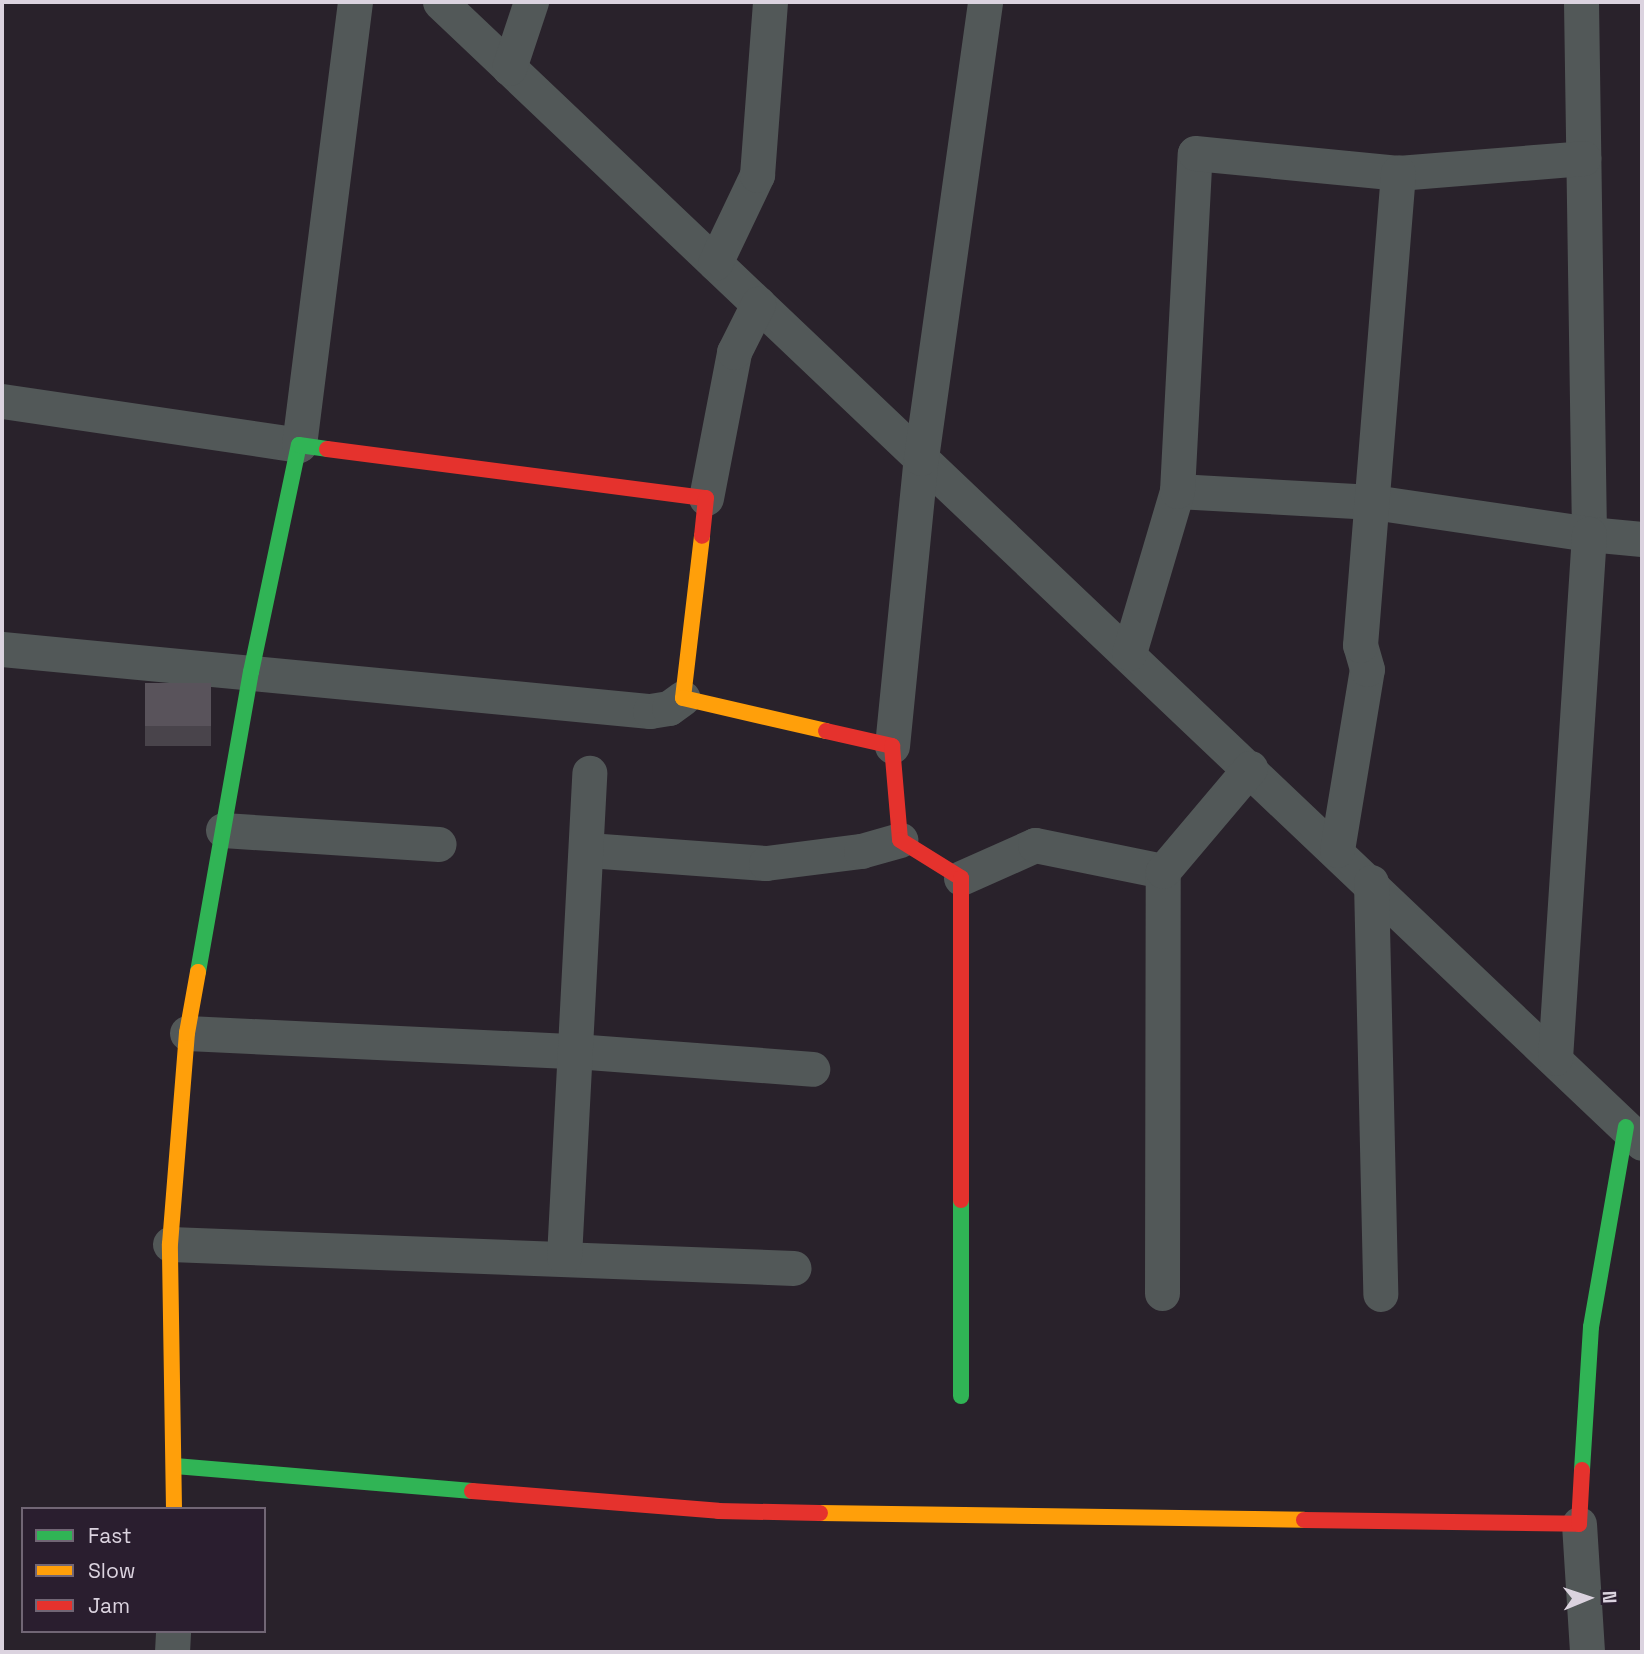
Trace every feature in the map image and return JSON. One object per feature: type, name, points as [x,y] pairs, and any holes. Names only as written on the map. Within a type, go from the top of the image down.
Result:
[{"type":"street","points":[[174,1507],[170,1244],[187,1033],[251,672],[299,445],[355,2]]},
{"type":"street","points":[[440,2],[1371,882],[1634,1135],[1591,1327],[1579,1524],[1587,1652]]},
{"type":"street","points":[[509,68],[531,2]]},
{"type":"street","points":[[715,263],[757,175],[770,2]]},
{"type":"street","points":[[900,839],[892,746],[921,458],[985,2]]},
{"type":"street","points":[[1555,1058],[1589,534],[1581,2]]},
{"type":"street","points":[[1129,653],[1177,491],[1195,153],[1398,173],[1583,158]]},
{"type":"street","points":[[1337,850],[1367,669],[1360,645],[1398,173]]},
{"type":"street","points":[[2,649],[650,711],[669,708],[683,698],[706,498],[734,352],[758,304]]},
{"type":"street","points":[[2,401],[299,445],[706,498]]},
{"type":"street","points":[[1177,491],[1373,502],[1589,534],[1642,539]]},
{"type":"street","points":[[683,698],[892,746]]},
{"type":"street","points":[[1162,1293],[1163,871],[1250,768]]},
{"type":"street","points":[[565,1257],[588,850],[589,773]]},
{"type":"street","points":[[223,830],[439,844]]},
{"type":"street","points":[[588,850],[766,863],[849,853],[900,839],[961,878]]},
{"type":"street","points":[[961,878],[1035,845],[1163,871]]},
{"type":"street","points":[[961,878],[961,1396]]},
{"type":"street","points":[[1371,882],[1380,1294]]},
{"type":"street","points":[[187,1033],[575,1051],[812,1069]]},
{"type":"street","points":[[170,1244],[565,1257],[794,1269]]},
{"type":"street","points":[[175,1466],[718,1511],[1579,1524]]},
{"type":"street","points":[[172,1652],[173,1633]]},
{"type":"building","points":[[145,683],[211,683],[211,726],[145,726]]},
{"type":"traffic: fast","points":[[198,972],[251,672],[299,445],[327,449]]},
{"type":"traffic: fast","points":[[1582,1470],[1591,1327],[1626,1127]]},
{"type":"traffic: fast","points":[[961,1200],[961,1396]]},
{"type":"traffic: fast","points":[[175,1466],[472,1491]]},
{"type":"traffic: slow","points":[[702,536],[683,698],[826,731]]},
{"type":"traffic: slow","points":[[174,1507],[170,1244],[187,1033],[198,972]]},
{"type":"traffic: slow","points":[[820,1513],[1304,1520]]},
{"type":"traffic: jam","points":[[327,449],[706,498],[702,536]]},
{"type":"traffic: jam","points":[[826,731],[892,746],[900,840],[961,878],[961,1200]]},
{"type":"traffic: jam","points":[[1304,1520],[1579,1524],[1582,1470]]},
{"type":"traffic: jam","points":[[472,1491],[718,1511],[820,1513]]}]
